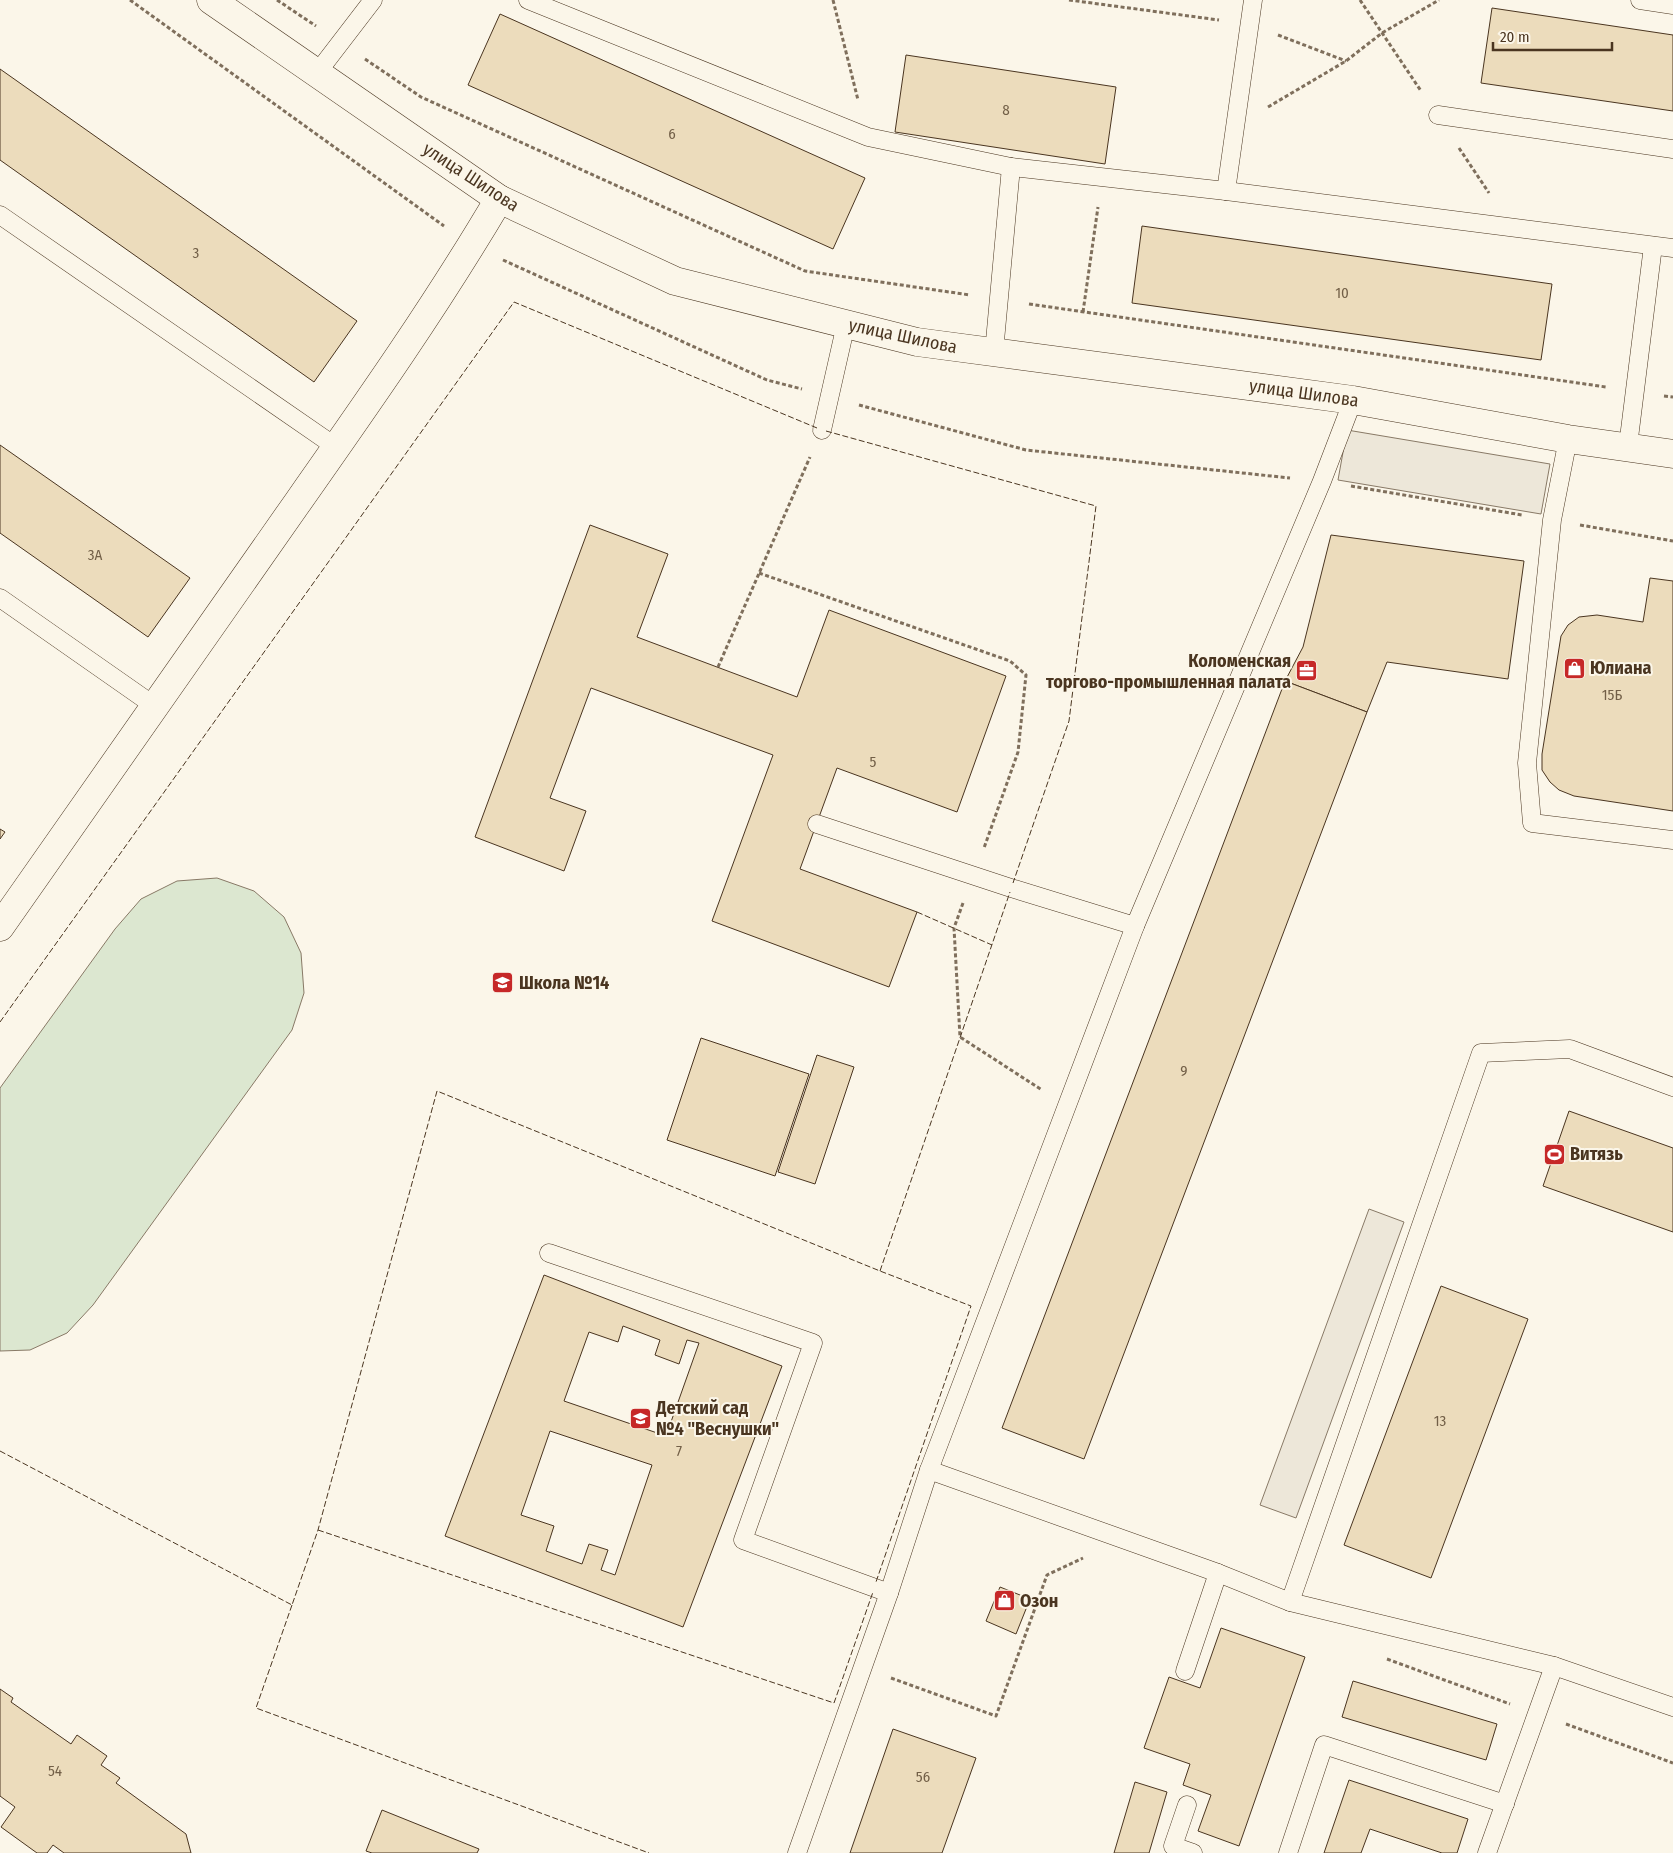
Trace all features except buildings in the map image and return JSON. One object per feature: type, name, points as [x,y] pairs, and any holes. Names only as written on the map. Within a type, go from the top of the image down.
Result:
[{"type":"street","name":"улица Шилова","points":[[212,0],[499,199],[676,281],[917,342],[1353,400],[1568,438],[1673,454]]},
{"type":"street","points":[[0,927],[156,707],[336,447],[472,246],[499,199]]},
{"type":"lane","points":[[317,73],[373,0]]},
{"type":"lane","points":[[528,0],[868,137],[1011,167],[1226,191],[1673,248]]},
{"type":"lane","points":[[1226,191],[1253,0]]},
{"type":"lane","points":[[1640,0],[1673,4]]},
{"type":"lane","points":[[1438,116],[1673,149]]},
{"type":"lane","points":[[994,352],[1011,167]]},
{"type":"lane","points":[[0,215],[336,447]]},
{"type":"lane","points":[[1628,446],[1653,246]]},
{"type":"lane","points":[[822,430],[846,324]]},
{"type":"lane","points":[[797,1853],[889,1593],[929,1470],[1135,926],[1322,481],[1353,400]]},
{"type":"lane","points":[[1568,438],[1552,520],[1527,763],[1532,824],[1673,840]]},
{"type":"lane","points":[[0,598],[156,707]]},
{"type":"lane","points":[[817,824],[1135,926]]},
{"type":"lane","points":[[1290,1602],[1481,1053],[1570,1050],[1673,1087]]},
{"type":"lane","points":[[549,1252],[813,1344],[742,1540],[889,1593]]},
{"type":"lane","points":[[929,1470],[1218,1572],[1290,1602],[1554,1666],[1673,1707]]},
{"type":"lane","points":[[1185,1671],[1218,1572]]},
{"type":"lane","points":[[1487,1853],[1554,1666]]},
{"type":"lane","points":[[1288,1853],[1324,1745],[1505,1804]]},
{"type":"lane","points":[[1186,1805],[1173,1846],[1193,1853]]},
{"type":"path","points":[[278,0],[421,97],[805,270],[999,300],[1673,397]]},
{"type":"path","points":[[833,0],[868,137]]},
{"type":"path","points":[[1069,0],[1250,25],[1346,61]]},
{"type":"path","points":[[1236,127],[1346,61],[1382,33],[1439,0]]},
{"type":"path","points":[[1083,312],[1102,177]]},
{"type":"path","points":[[718,667],[822,430]]},
{"type":"path","points":[[759,574],[1010,661],[1026,675],[1018,752],[954,928],[960,1037],[1068,1107]]},
{"type":"path","points":[[863,1667],[996,1716],[1047,1575],[1087,1556]]},
{"type":"path","points":[[1379,1656],[1673,1763]]},
{"type":"green space","points":[[217,878],[254,891],[284,917],[301,953],[304,993],[292,1030],[93,1305],[67,1333],[30,1350],[0,1351],[0,1088],[115,929],[141,899],[177,881]]},
{"type":"shaded area","points":[[1347,430],[1550,464],[1541,514],[1338,480]]},
{"type":"shaded area","points":[[1369,1209],[1404,1222],[1296,1518],[1260,1505]]},
{"type":"fence","points":[[0,1022],[514,302],[817,428]]},
{"type":"fence","points":[[826,431],[1096,506],[1069,721],[1013,883]]},
{"type":"fence","points":[[880,1271],[1010,892]]},
{"type":"fence","points":[[917,912],[992,945]]},
{"type":"fence","points":[[0,1451],[292,1605],[318,1530],[437,1091],[880,1271],[971,1306],[876,1582]]},
{"type":"fence","points":[[318,1530],[834,1703],[873,1592]]},
{"type":"fence","points":[[292,1605],[256,1708],[649,1853]]},
{"type":"place","name":"Юлиана","points":[[1574,668]]},
{"type":"place","name":"Коломенская торгово-промышленная палата","points":[[1307,671]]},
{"type":"place","name":"Школа №14","points":[[503,983]]},
{"type":"place","name":"Витязь","points":[[1554,1154]]},
{"type":"place","name":"Детский сад №4 \"Веснушки\"","points":[[640,1418]]},
{"type":"place","name":"Озон","points":[[1004,1601]]}]
